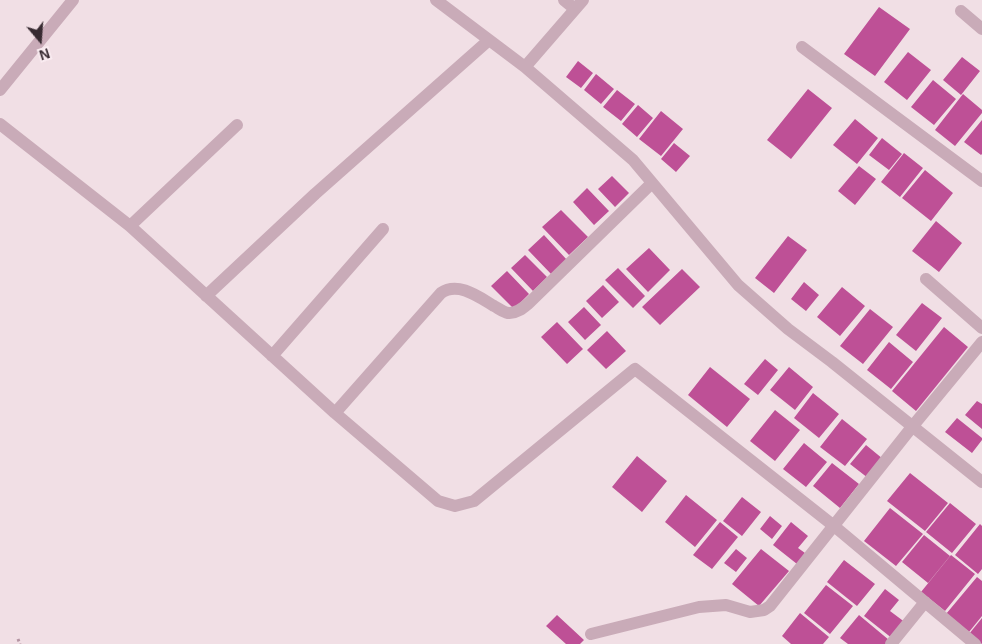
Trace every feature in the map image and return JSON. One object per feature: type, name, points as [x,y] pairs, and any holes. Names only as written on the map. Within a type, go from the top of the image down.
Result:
[{"type":"street","points":[[0,90],[74,0]]},
{"type":"street","points":[[436,0],[525,67],[633,160],[738,285],[788,329],[982,482]]},
{"type":"street","points":[[525,67],[579,5],[564,0]]},
{"type":"street","points":[[961,11],[982,29]]},
{"type":"street","points":[[206,296],[315,194],[488,40]]},
{"type":"street","points":[[802,48],[982,181]]},
{"type":"street","points":[[0,124],[130,226],[335,413],[438,501],[447,505],[466,504],[483,496],[635,369],[834,526],[975,644]]},
{"type":"street","points":[[130,226],[237,125]]},
{"type":"street","points":[[335,413],[441,293],[447,289],[457,289],[476,295],[503,311],[509,313],[518,311],[529,303],[652,183]]},
{"type":"street","points":[[272,356],[383,229]]},
{"type":"street","points":[[926,279],[982,328]]},
{"type":"street","points":[[591,634],[699,606],[726,605],[750,612],[764,610],[775,602],[912,427],[982,342]]},
{"type":"street","points":[[891,644],[925,602]]},
{"type":"path","points":[[18,639],[20,644]]},
{"type":"building","points":[[879,7],[910,29],[875,76],[844,54]]},
{"type":"building","points":[[908,52],[931,70],[907,100],[884,82]]},
{"type":"building","points":[[962,57],[980,71],[961,95],[943,80]]},
{"type":"building","points":[[578,61],[593,73],[581,88],[566,77]]},
{"type":"building","points":[[596,74],[614,89],[601,104],[584,90]]},
{"type":"building","points":[[933,80],[956,99],[934,125],[911,107]]},
{"type":"building","points":[[808,89],[832,108],[791,159],[767,140]]},
{"type":"building","points":[[617,90],[635,104],[621,121],[603,107]]},
{"type":"building","points":[[963,94],[982,110],[982,113],[955,146],[935,130]]},
{"type":"building","points":[[638,105],[653,118],[637,137],[622,124]]},
{"type":"building","points":[[661,111],[683,129],[661,156],[639,139]]},
{"type":"building","points":[[855,119],[878,138],[857,164],[833,145]]},
{"type":"building","points":[[982,120],[982,154],[981,155],[964,142]]},
{"type":"building","points":[[882,138],[902,154],[889,170],[869,155]]},
{"type":"building","points":[[674,143],[690,156],[676,172],[661,159]]},
{"type":"building","points":[[904,153],[923,168],[900,197],[881,182]]},
{"type":"building","points":[[859,166],[876,179],[855,205],[838,191]]},
{"type":"building","points":[[925,170],[953,193],[931,221],[902,198]]},
{"type":"building","points":[[612,176],[629,193],[615,207],[598,189]]},
{"type":"building","points":[[587,188],[609,211],[594,225],[573,202]]},
{"type":"building","points":[[561,210],[588,237],[569,255],[542,227]]},
{"type":"building","points":[[936,221],[962,243],[939,272],[912,251]]},
{"type":"building","points":[[544,235],[567,260],[552,275],[528,250]]},
{"type":"building","points":[[788,236],[807,250],[774,293],[755,278]]},
{"type":"building","points":[[649,248],[670,270],[648,292],[626,269]]},
{"type":"building","points":[[525,255],[547,277],[533,291],[511,268]]},
{"type":"building","points":[[618,268],[645,296],[633,308],[605,280]]},
{"type":"building","points":[[682,269],[700,287],[660,325],[642,307]]},
{"type":"building","points":[[507,271],[529,294],[514,309],[491,286]]},
{"type":"building","points":[[804,282],[819,295],[806,311],[791,299]]},
{"type":"building","points":[[603,285],[619,302],[602,318],[586,301]]},
{"type":"building","points":[[842,287],[865,306],[840,336],[817,317]]},
{"type":"building","points":[[922,303],[942,318],[916,351],[896,335]]},
{"type":"building","points":[[584,307],[601,325],[585,340],[568,322]]},
{"type":"building","points":[[870,309],[893,327],[863,364],[840,346]]},
{"type":"building","points":[[557,322],[583,349],[567,364],[541,337]]},
{"type":"building","points":[[944,327],[968,347],[916,411],[892,391]]},
{"type":"building","points":[[607,331],[626,351],[606,369],[587,350]]},
{"type":"building","points":[[889,342],[913,362],[891,389],[867,370]]},
{"type":"building","points":[[765,359],[778,370],[758,395],[744,384]]},
{"type":"building","points":[[710,367],[750,399],[727,427],[688,395]]},
{"type":"building","points":[[789,367],[813,387],[795,410],[770,390]]},
{"type":"building","points":[[813,393],[839,414],[819,438],[794,418]]},
{"type":"building","points":[[977,401],[982,404],[982,429],[965,415]]},
{"type":"building","points":[[775,410],[800,430],[775,461],[750,441]]},
{"type":"building","points":[[957,418],[982,438],[972,453],[945,432]]},
{"type":"building","points":[[842,419],[867,439],[845,466],[820,447]]},
{"type":"building","points":[[804,443],[827,462],[806,487],[783,469]]},
{"type":"building","points":[[866,445],[883,459],[868,478],[850,464]]},
{"type":"building","points":[[637,456],[667,481],[642,512],[612,487]]},
{"type":"building","points":[[832,463],[859,484],[840,508],[813,486]]},
{"type":"building","points":[[910,473],[948,503],[925,531],[887,501]]},
{"type":"building","points":[[686,495],[717,520],[695,547],[665,522]]},
{"type":"building","points":[[742,497],[761,512],[742,536],[723,521]]},
{"type":"building","points":[[950,503],[976,524],[952,553],[926,532]]},
{"type":"building","points":[[890,508],[923,534],[896,566],[864,541]]},
{"type":"building","points":[[770,516],[782,526],[772,539],[760,529]]},
{"type":"building","points":[[720,522],[738,537],[712,569],[693,555]]},
{"type":"building","points":[[791,522],[808,536],[798,548],[805,553],[797,564],[773,545]]},
{"type":"building","points":[[980,524],[982,526],[982,569],[978,574],[955,555]]},
{"type":"building","points":[[924,535],[950,556],[928,583],[902,562]]},
{"type":"building","points":[[736,549],[747,558],[736,572],[724,563]]},
{"type":"building","points":[[761,549],[789,571],[759,606],[732,584]]},
{"type":"building","points":[[951,555],[975,574],[945,611],[921,592]]},
{"type":"building","points":[[844,560],[875,584],[857,606],[827,582]]},
{"type":"building","points":[[977,577],[982,581],[982,616],[969,632],[946,614]]},
{"type":"building","points":[[826,585],[853,606],[830,634],[804,613]]},
{"type":"building","points":[[885,589],[899,600],[890,611],[906,623],[893,639],[864,616]]},
{"type":"building","points":[[800,613],[829,637],[823,644],[791,644],[782,636]]},
{"type":"building","points":[[557,615],[584,640],[580,644],[566,644],[546,626]]},
{"type":"building","points":[[859,615],[889,640],[886,644],[848,644],[840,638]]},
{"type":"building","points":[[982,618],[982,644],[969,634]]}]
